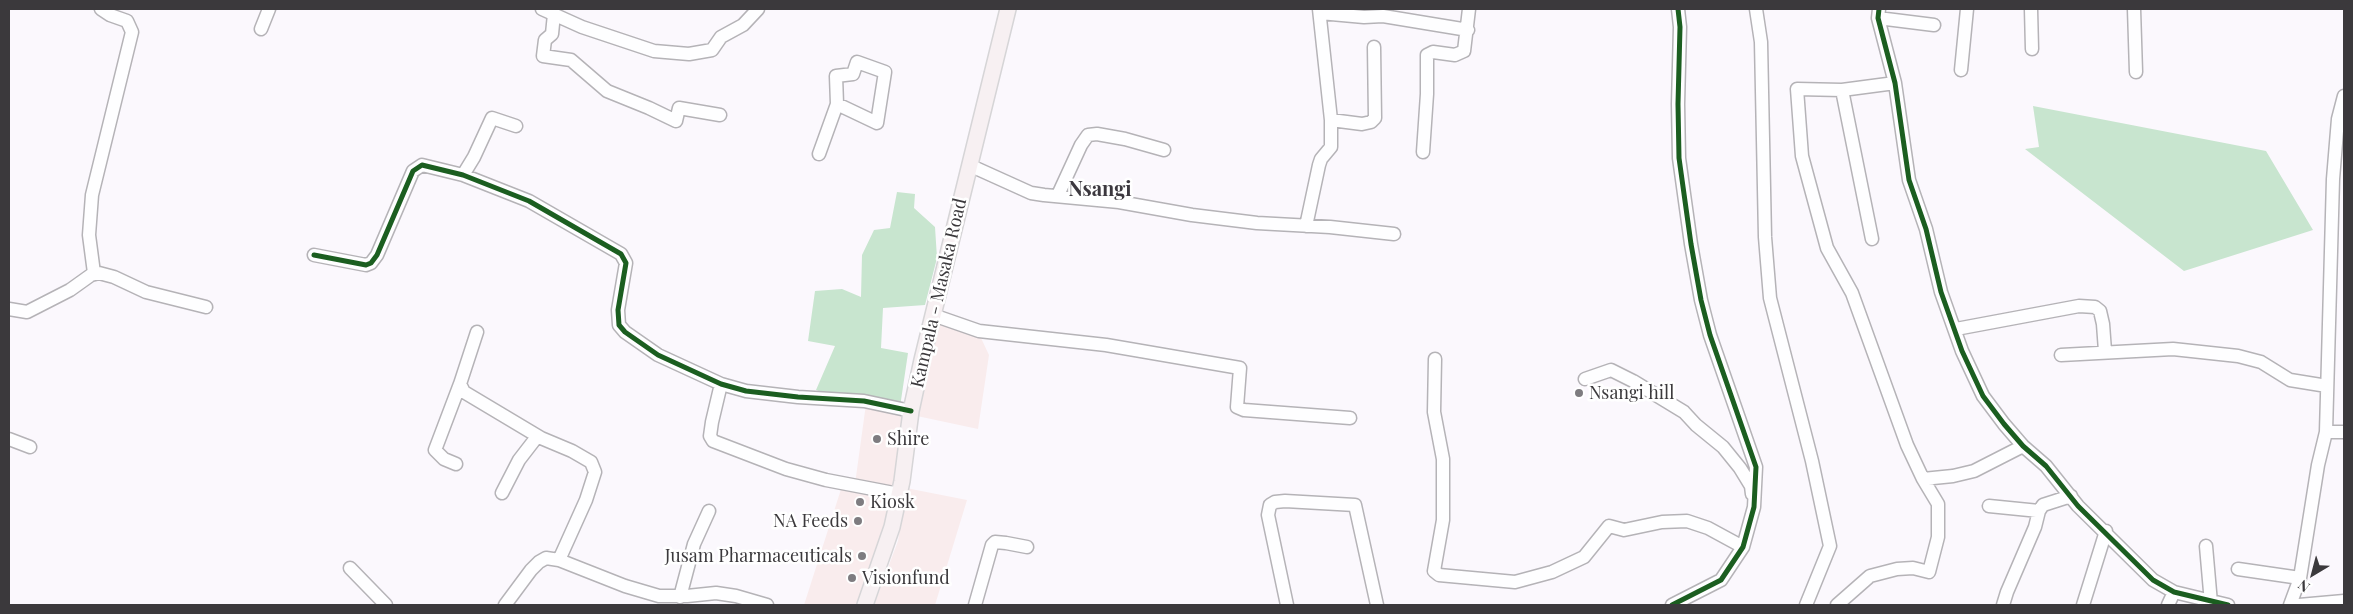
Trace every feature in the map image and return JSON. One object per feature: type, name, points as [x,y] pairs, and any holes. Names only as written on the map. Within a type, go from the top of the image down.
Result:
[{"type":"main road","name":"Kampala - Masaka Road","points":[[865,605],[892,527],[899,494],[911,411],[1008,9]]},
{"type":"street","points":[[261,29],[270,9]]},
{"type":"street","points":[[548,11],[582,27],[654,51],[689,54],[712,50],[721,37],[743,25],[758,9]]},
{"type":"street","points":[[1422,152],[1427,94],[1427,56],[1433,52],[1460,54],[1464,51],[1469,9]]},
{"type":"street","points":[[1672,605],[1721,580],[1742,547],[1754,506],[1756,467],[1703,309],[1681,182],[1678,104],[1680,27],[1678,9]]},
{"type":"street","points":[[1756,9],[1761,42],[1765,237],[1770,298],[1812,461],[1830,546],[1806,605]]},
{"type":"street","points":[[1961,70],[1967,9]]},
{"type":"street","points":[[2031,9],[2032,49]]},
{"type":"street","points":[[2134,9],[2136,72]]},
{"type":"street","points":[[94,273],[89,235],[92,195],[132,32],[127,21],[107,11]]},
{"type":"street","points":[[548,11],[552,34],[546,40],[543,56],[571,60],[607,91],[676,121],[680,108],[720,115]]},
{"type":"street","points":[[1306,226],[1319,165],[1331,147],[1332,120],[1319,11],[1364,13],[1468,30]]},
{"type":"street","points":[[1934,25],[1879,13],[1895,83],[1900,130],[1909,180],[1926,229],[1941,292],[1956,329],[1962,351],[1983,396],[2023,446],[2046,466],[2071,496],[2154,580],[2174,592],[2228,605]]},
{"type":"street","points":[[1332,120],[1362,124],[1371,122],[1375,118],[1374,47]]},
{"type":"street","points":[[820,154],[836,104],[836,76],[853,74],[857,62],[885,72],[876,123],[836,104]]},
{"type":"street","points":[[1837,605],[1870,576],[1897,569],[1913,568],[1929,572],[1938,537],[1938,504],[1923,479],[1907,445],[1852,293],[1827,248],[1802,156],[1797,89],[1842,90],[1895,83]]},
{"type":"street","points":[[1842,90],[1872,238]]},
{"type":"street","points":[[2290,605],[2300,578],[2318,465],[2326,432],[2333,179],[2338,119],[2344,96]]},
{"type":"street","points":[[463,175],[474,157],[492,118],[516,126]]},
{"type":"street","points":[[1058,195],[1081,145],[1088,135],[1097,134],[1125,139],[1164,150]]},
{"type":"street","points":[[314,255],[366,265],[371,263],[377,255],[413,171],[422,165],[463,175],[529,201],[615,248],[626,263],[618,310],[618,324],[624,332],[658,355],[721,384],[746,390],[798,397],[864,401],[911,411]]},
{"type":"street","points":[[969,166],[1030,193],[1119,202],[1192,215],[1394,234]]},
{"type":"street","points":[[9,309],[27,312],[70,290],[94,273],[114,277],[146,292],[206,307]]},
{"type":"street","points":[[1956,329],[2079,306],[2095,307],[2100,311],[2104,324],[2105,351]]},
{"type":"street","points":[[933,315],[979,331],[1106,345],[1240,368],[1237,407],[1244,410],[1350,418]]},
{"type":"street","points":[[456,464],[444,459],[435,450],[477,332]]},
{"type":"street","points":[[2061,355],[2105,351],[2173,349],[2238,356],[2261,362],[2290,380],[2327,386]]},
{"type":"street","points":[[1435,360],[1434,412],[1443,459],[1443,520],[1434,571],[1439,575],[1515,582],[1552,572],[1584,557],[1609,526],[1624,530],[1662,522],[1687,521],[1708,528],[1742,547]]},
{"type":"street","points":[[1585,379],[1611,370],[1684,412],[1696,425],[1723,447],[1740,468],[1750,486],[1754,506]]},
{"type":"street","points":[[460,384],[464,392],[541,438],[572,451],[591,462],[594,466],[594,477],[586,500],[560,560]]},
{"type":"street","points":[[721,384],[710,436],[713,441],[786,469],[826,480],[899,494]]},
{"type":"street","points":[[2326,432],[2344,432]]},
{"type":"street","points":[[502,492],[519,460],[533,441],[541,438]]},
{"type":"street","points":[[9,439],[30,447]]},
{"type":"street","points":[[1923,479],[1953,476],[1974,471],[2023,446]]},
{"type":"street","points":[[2004,605],[2007,592],[2035,527],[2039,511],[2043,505],[2071,496]]},
{"type":"street","points":[[1287,605],[1268,515],[1270,505],[1274,502],[1285,501],[1355,505],[1377,605]]},
{"type":"street","points":[[1989,506],[2039,511]]},
{"type":"street","points":[[680,596],[694,544],[709,511]]},
{"type":"street","points":[[2083,605],[2106,532]]},
{"type":"street","points":[[975,605],[994,542],[1006,542],[1027,547]]},
{"type":"street","points":[[2206,546],[2211,602]]},
{"type":"street","points":[[505,605],[539,562],[546,558],[560,560],[625,586],[659,596],[680,596],[703,600],[716,593],[736,596],[767,605]]},
{"type":"street","points":[[350,568],[386,605]]},
{"type":"street","points":[[2238,569],[2300,578]]},
{"type":"street","points":[[2168,605],[2174,592]]},
{"type":"street","points":[[2299,605],[2344,602]]},
{"type":"shaded area","points":[[940,321],[981,338],[989,355],[978,429],[917,416]]},
{"type":"shaded area","points":[[866,404],[906,416],[892,494],[874,565],[858,605],[804,605],[843,483],[855,484]]},
{"type":"shaded area","points":[[906,488],[967,500],[935,605],[874,605],[898,541]]},
{"type":"green space","points":[[2033,106],[2266,151],[2313,230],[2184,271],[2025,149],[2039,147]]},
{"type":"green space","points":[[897,192],[915,194],[914,208],[935,227],[937,258],[925,305],[883,308],[881,348],[908,353],[900,407],[845,401],[816,390],[835,346],[808,341],[815,291],[842,289],[861,297],[862,255],[874,230],[890,228]]},
{"type":"cycle path","points":[[1672,605],[1721,580],[1743,547],[1754,507],[1756,467],[1710,335],[1701,300],[1691,244],[1679,158],[1680,27],[1678,9]]},
{"type":"cycle path","points":[[1879,9],[1878,18],[1895,83],[1909,180],[1926,229],[1941,292],[1962,351],[1983,396],[2004,424],[2023,446],[2046,466],[2078,506],[2153,580],[2174,592],[2228,605]]},
{"type":"cycle path","points":[[314,255],[366,265],[371,263],[377,255],[413,171],[422,165],[463,175],[529,201],[621,254],[626,263],[618,310],[619,325],[625,332],[658,355],[721,384],[746,391],[798,397],[864,401],[911,411]]},
{"type":"place","name":"Nsangi hill","points":[[1579,393]]},
{"type":"place","name":"Shire","points":[[877,439]]},
{"type":"place","name":"Kiosk","points":[[860,502]]},
{"type":"place","name":"NA Feeds","points":[[858,521]]},
{"type":"place","name":"Jusam Pharmaceuticals","points":[[862,556]]},
{"type":"place","name":"Visionfund","points":[[852,578]]},
{"type":"district","name":"Nsangi","points":[[1100,190]]}]
